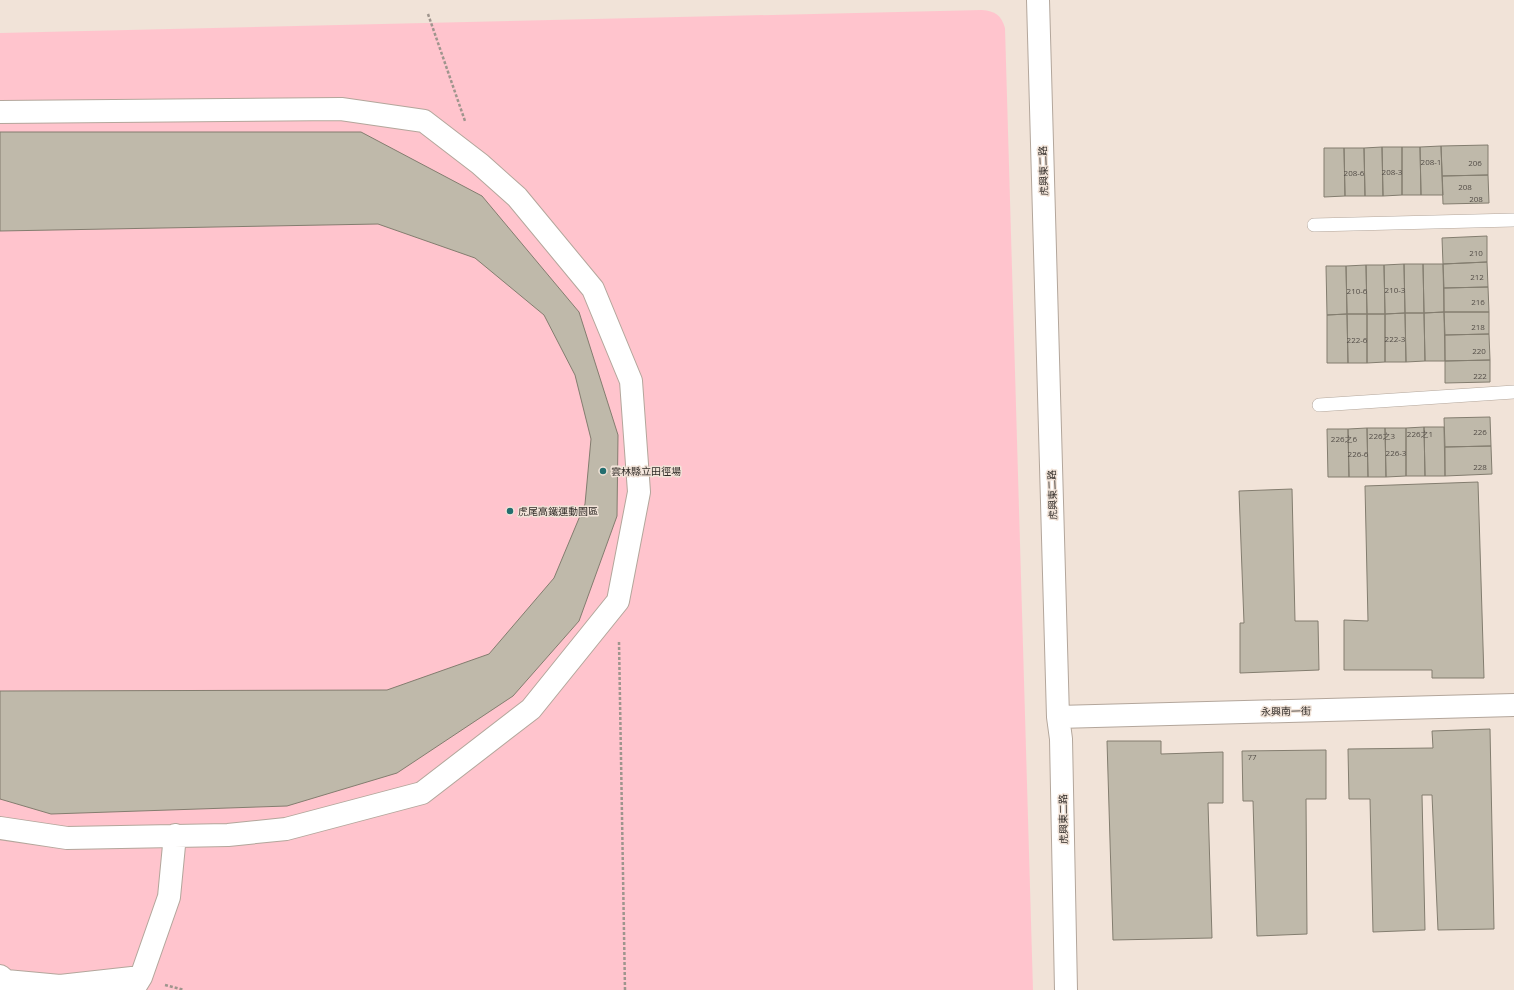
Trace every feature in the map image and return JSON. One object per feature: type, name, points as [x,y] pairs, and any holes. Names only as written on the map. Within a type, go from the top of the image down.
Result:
[{"type":"street","name":"虎興東二路","points":[[1038,0],[1058,717],[1061,740],[1066,990]]},
{"type":"street","points":[[0,112],[341,109],[424,121],[480,164],[517,197],[593,289],[631,380],[639,492],[618,601],[530,708],[422,793],[286,829],[228,834],[67,838],[0,828]]},
{"type":"street","name":"永興南一街","points":[[1058,717],[1514,705]]},
{"type":"street","points":[[5,982],[60,986],[137,984],[169,897],[175,835]]},
{"type":"lane","points":[[1314,225],[1514,220]]},
{"type":"lane","points":[[1319,405],[1514,392]]},
{"type":"path","points":[[428,14],[467,127]]},
{"type":"path","points":[[619,641],[625,990]]},
{"type":"shaded area","name":"虎尾高鐵運動園區","points":[[991,11],[997,14],[1002,20],[1005,28],[1033,990],[0,990],[0,33]]},
{"type":"building","name":"雲林縣立田徑場","points":[[0,132],[361,132],[482,196],[579,312],[618,435],[617,516],[579,621],[513,696],[397,773],[287,806],[51,814],[0,799],[0,691],[387,690],[489,654],[554,578],[585,504],[591,439],[575,375],[544,315],[475,258],[378,224],[0,231]]},
{"type":"building","points":[[1488,145],[1488,175],[1442,176],[1441,146]]},
{"type":"building","points":[[1441,146],[1443,195],[1421,195],[1420,147]]},
{"type":"building","points":[[1382,147],[1383,196],[1365,196],[1364,148]]},
{"type":"building","points":[[1382,147],[1402,147],[1402,195],[1383,196]]},
{"type":"building","points":[[1402,147],[1420,147],[1421,195],[1402,195]]},
{"type":"building","points":[[1324,148],[1344,148],[1345,196],[1324,197]]},
{"type":"building","points":[[1344,148],[1364,148],[1365,196],[1345,196]]},
{"type":"building","points":[[1488,175],[1489,203],[1443,204],[1442,176]]},
{"type":"building","points":[[1487,236],[1487,262],[1443,264],[1442,238]]},
{"type":"building","points":[[1487,262],[1488,287],[1444,288],[1443,264]]},
{"type":"building","points":[[1404,264],[1405,313],[1385,314],[1384,265]]},
{"type":"building","points":[[1404,264],[1423,264],[1424,313],[1405,313]]},
{"type":"building","points":[[1423,264],[1443,264],[1444,312],[1424,313]]},
{"type":"building","points":[[1366,265],[1367,314],[1347,314],[1346,266]]},
{"type":"building","points":[[1366,265],[1384,265],[1385,314],[1367,314]]},
{"type":"building","points":[[1326,266],[1346,266],[1347,314],[1327,315]]},
{"type":"building","points":[[1488,287],[1489,312],[1444,312],[1444,288]]},
{"type":"building","points":[[1444,312],[1445,361],[1425,361],[1424,313]]},
{"type":"building","points":[[1444,312],[1489,312],[1489,334],[1445,335]]},
{"type":"building","points":[[1405,313],[1406,362],[1385,362],[1385,314]]},
{"type":"building","points":[[1405,313],[1424,313],[1425,361],[1406,362]]},
{"type":"building","points":[[1347,314],[1348,363],[1327,363],[1327,315]]},
{"type":"building","points":[[1347,314],[1367,314],[1367,363],[1348,363]]},
{"type":"building","points":[[1367,314],[1385,314],[1385,362],[1367,363]]},
{"type":"building","points":[[1489,334],[1490,360],[1445,361],[1445,335]]},
{"type":"building","points":[[1490,360],[1490,382],[1445,383],[1445,361]]},
{"type":"building","points":[[1490,417],[1491,446],[1445,447],[1444,418]]},
{"type":"building","points":[[1424,427],[1425,476],[1406,476],[1406,428]]},
{"type":"building","points":[[1424,427],[1444,427],[1445,476],[1425,476]]},
{"type":"building","points":[[1367,428],[1368,477],[1349,477],[1348,429]]},
{"type":"building","points":[[1367,428],[1385,428],[1386,477],[1368,477]]},
{"type":"building","points":[[1385,428],[1406,428],[1406,476],[1386,477]]},
{"type":"building","points":[[1327,429],[1348,429],[1349,477],[1328,477]]},
{"type":"building","points":[[1491,446],[1492,474],[1445,476],[1445,447]]},
{"type":"building","points":[[1478,482],[1484,678],[1432,678],[1432,670],[1344,670],[1344,620],[1368,621],[1365,486]]},
{"type":"building","points":[[1292,489],[1295,621],[1318,621],[1319,670],[1240,673],[1240,623],[1244,623],[1239,491]]},
{"type":"building","points":[[1490,729],[1494,929],[1438,930],[1432,795],[1422,795],[1425,930],[1373,932],[1370,799],[1349,799],[1348,749],[1433,748],[1432,731]]},
{"type":"building","points":[[1107,741],[1161,741],[1161,754],[1223,752],[1223,803],[1208,803],[1212,938],[1113,940]]},
{"type":"building","points":[[1326,750],[1326,799],[1306,799],[1307,934],[1257,936],[1253,801],[1243,801],[1242,751]]},
{"type":"place","name":"雲林縣立田徑場","points":[[603,471]]},
{"type":"place","name":"虎尾高鐵運動園區","points":[[510,511]]}]
